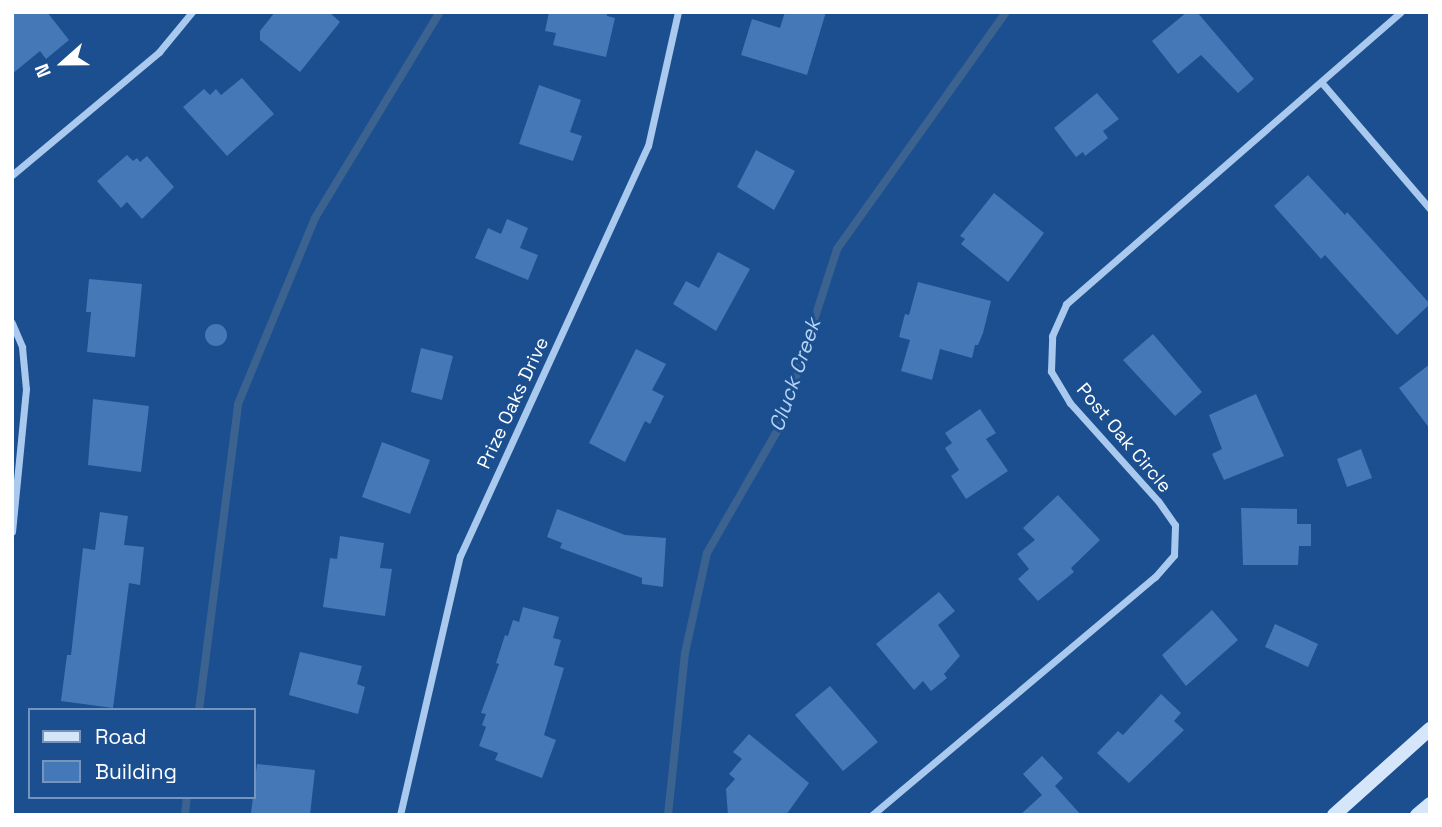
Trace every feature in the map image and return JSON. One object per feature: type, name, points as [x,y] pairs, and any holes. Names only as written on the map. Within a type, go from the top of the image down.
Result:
[{"type":"main road","points":[[1334,815],[1430,729]]},
{"type":"main road","points":[[1417,815],[1430,804]]},
{"type":"street","points":[[12,175],[159,52],[192,12]]},
{"type":"street","name":"Prize Oaks Drive","points":[[401,815],[460,556],[648,146],[678,12]]},
{"type":"street","name":"Post Oak Circle","points":[[872,815],[1155,577],[1174,555],[1175,525],[1158,501],[1070,403],[1051,371],[1052,336],[1066,304],[1401,12]]},
{"type":"street","points":[[1322,83],[1430,209]]},
{"type":"street","points":[[12,323],[22,347],[26,389],[12,531]]},
{"type":"building","points":[[12,12],[47,12],[69,40],[46,59],[40,51],[12,74]]},
{"type":"building","points":[[275,12],[329,12],[340,22],[300,72],[260,40],[260,31]]},
{"type":"building","points":[[549,12],[607,12],[607,16],[615,18],[606,57],[553,45],[556,33],[545,31]]},
{"type":"building","points":[[785,12],[826,12],[807,75],[741,55],[752,19],[780,28]]},
{"type":"building","points":[[1187,12],[1197,12],[1254,79],[1238,93],[1201,55],[1178,74],[1152,41]]},
{"type":"building","points":[[242,78],[274,114],[227,156],[183,107],[204,89],[210,95],[216,89],[221,95]]},
{"type":"building","points":[[539,85],[581,100],[570,132],[582,136],[573,161],[519,144]]},
{"type":"building","points":[[1097,93],[1119,119],[1103,131],[1108,138],[1085,156],[1083,152],[1076,157],[1054,128]]},
{"type":"building","points":[[756,150],[795,171],[774,210],[737,187]]},
{"type":"building","points":[[127,155],[133,161],[137,158],[140,162],[147,156],[174,187],[142,219],[127,202],[121,208],[97,181]]},
{"type":"building","points":[[1308,175],[1345,215],[1347,212],[1430,304],[1397,335],[1325,255],[1321,259],[1274,206]]},
{"type":"building","points":[[994,193],[1044,233],[1008,282],[961,244],[965,239],[960,236]]},
{"type":"building","points":[[507,219],[528,228],[520,248],[538,255],[528,280],[475,258],[488,228],[501,234]]},
{"type":"building","points":[[718,252],[750,269],[716,331],[673,304],[686,281],[699,288]]},
{"type":"building","points":[[89,279],[142,284],[135,357],[87,352],[91,312],[86,312]]},
{"type":"building","points":[[918,282],[991,301],[983,333],[978,345],[975,345],[972,358],[940,349],[932,380],[901,371],[910,340],[899,337],[905,314],[909,315]]},
{"type":"building","points":[[212,324],[220,324],[227,331],[227,339],[220,346],[212,346],[205,339],[205,331]]},
{"type":"building","points":[[1153,334],[1202,392],[1175,416],[1123,360]]},
{"type":"building","points":[[421,348],[453,356],[442,400],[411,392]]},
{"type":"building","points":[[636,349],[666,364],[652,390],[664,396],[650,424],[645,421],[625,462],[589,443]]},
{"type":"building","points":[[1430,364],[1430,429],[1399,388]]},
{"type":"building","points":[[1256,394],[1284,456],[1224,480],[1212,454],[1222,449],[1209,415]]},
{"type":"building","points":[[93,399],[149,406],[141,472],[88,465]]},
{"type":"building","points":[[980,409],[996,433],[986,439],[1008,471],[966,499],[951,476],[959,470],[945,448],[952,443],[945,433]]},
{"type":"building","points":[[382,442],[430,460],[410,514],[362,497]]},
{"type":"building","points":[[1361,449],[1372,478],[1347,487],[1337,459]]},
{"type":"building","points":[[1058,495],[1100,540],[1071,568],[1074,572],[1038,601],[1018,579],[1029,569],[1017,554],[1035,540],[1023,528]]},
{"type":"building","points":[[1241,508],[1297,509],[1297,524],[1311,524],[1311,546],[1299,546],[1298,565],[1243,565]]},
{"type":"building","points":[[557,509],[625,535],[666,538],[663,587],[642,584],[642,578],[560,548],[562,543],[547,537]]},
{"type":"building","points":[[100,512],[128,516],[124,545],[144,547],[140,585],[129,583],[113,708],[61,701],[67,655],[71,655],[83,548],[95,550]]},
{"type":"building","points":[[340,536],[384,543],[380,568],[392,569],[385,616],[323,607],[330,558],[337,559]]},
{"type":"building","points":[[939,592],[955,611],[938,625],[960,656],[944,674],[947,678],[931,691],[923,681],[914,690],[876,644]]},
{"type":"building","points":[[523,607],[559,617],[553,638],[561,640],[554,665],[564,668],[544,735],[556,740],[542,778],[495,760],[498,753],[479,746],[486,727],[482,725],[486,714],[481,713],[499,664],[496,663],[505,635],[508,636],[513,620],[519,622]]},
{"type":"building","points":[[1212,610],[1238,640],[1186,686],[1162,655]]},
{"type":"building","points":[[1275,624],[1318,644],[1308,667],[1265,647]]},
{"type":"building","points":[[300,652],[362,666],[357,684],[365,687],[358,714],[289,695]]},
{"type":"building","points":[[830,686],[878,742],[843,771],[795,715]]},
{"type":"building","points":[[1161,694],[1181,713],[1174,721],[1184,730],[1129,783],[1097,753],[1118,731],[1123,735]]},
{"type":"building","points":[[749,734],[809,783],[786,815],[728,815],[726,789],[735,779],[729,774],[742,759],[733,752]]},
{"type":"building","points":[[1042,756],[1063,778],[1055,786],[1081,815],[1020,815],[1042,795],[1023,774]]},
{"type":"building","points":[[257,764],[315,770],[310,815],[251,813],[253,799],[256,799]]},
{"type":"waterway","points":[[199,708],[238,404],[315,218],[440,12]]},
{"type":"waterway","name":"Cluck Creek","points":[[668,815],[685,653],[707,553],[779,428],[837,249],[1006,12]]},
{"type":"waterway","points":[[185,815],[187,799]]}]
